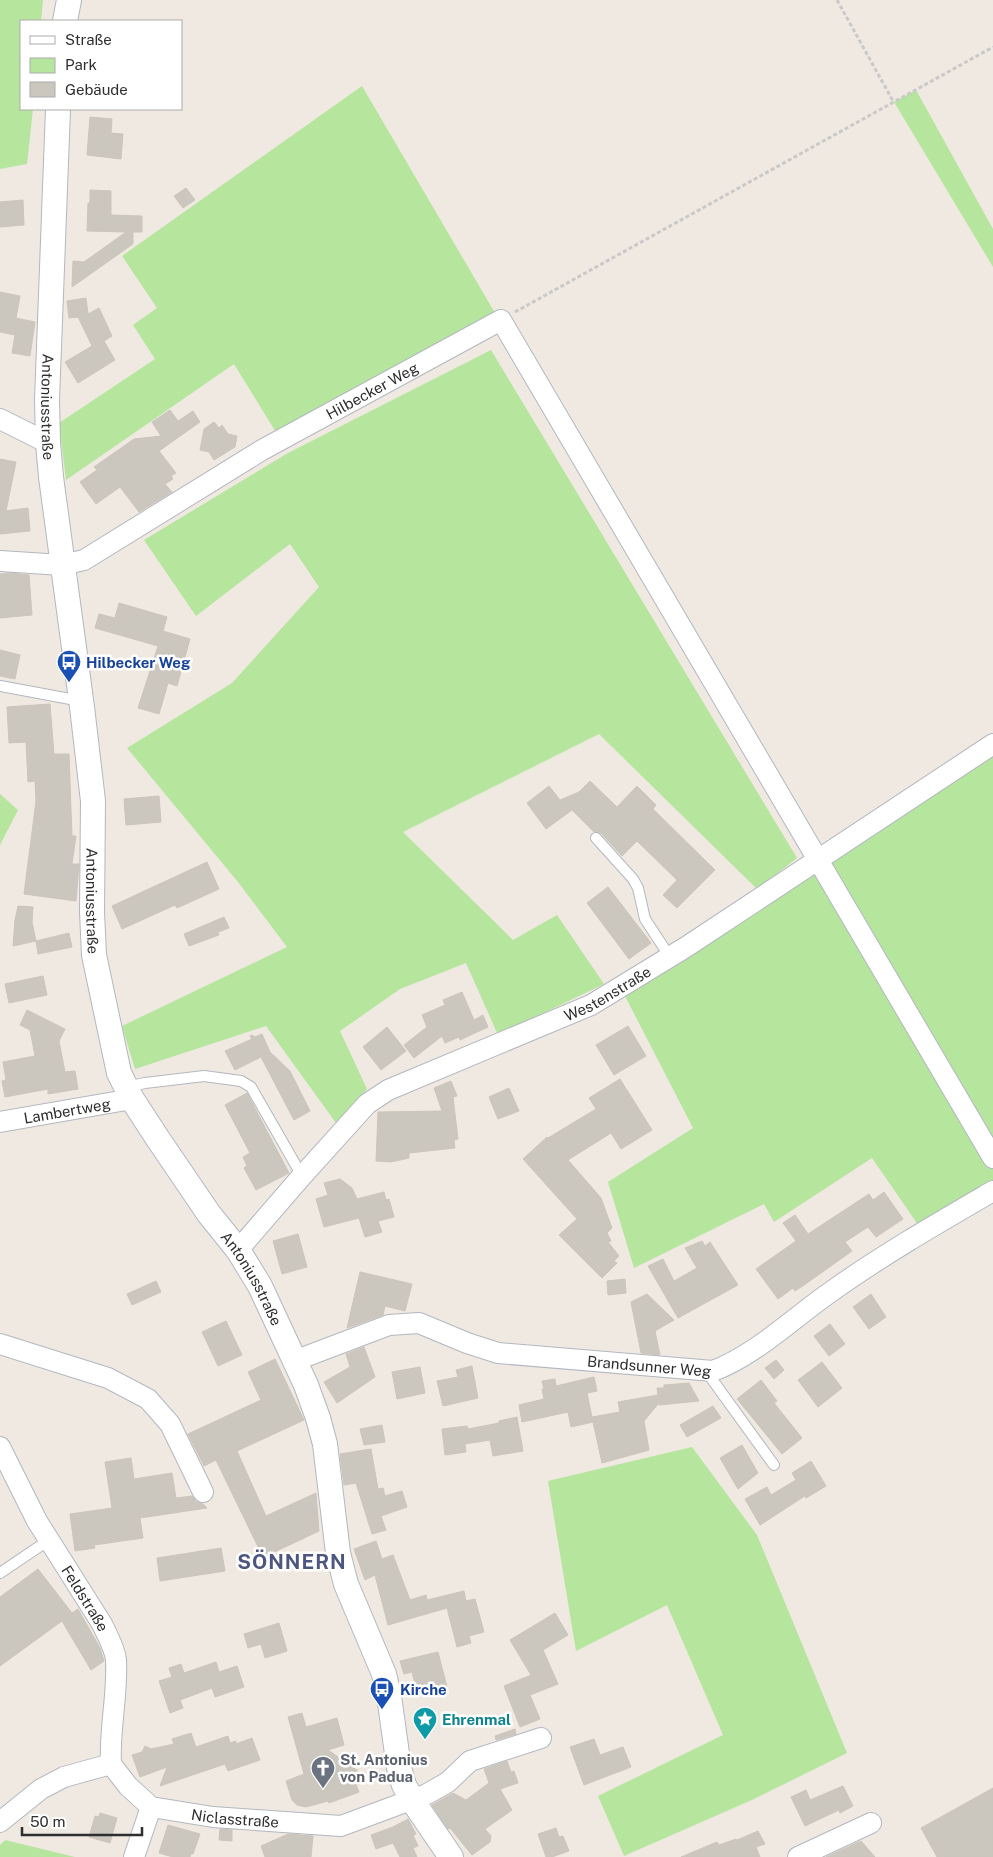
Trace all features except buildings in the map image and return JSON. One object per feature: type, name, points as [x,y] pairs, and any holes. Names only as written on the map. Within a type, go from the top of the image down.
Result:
[{"type":"street","points":[[65,20],[69,0]]},
{"type":"street","name":"Antoniusstraße","points":[[58,110],[47,400],[48,443],[93,801],[92,912],[94,955],[117,1064],[129,1093],[209,1214],[238,1250],[260,1286],[306,1385],[325,1444],[338,1553],[346,1584],[384,1674],[399,1768],[404,1785],[412,1800],[451,1857]]},
{"type":"street","points":[[501,320],[993,1158]]},
{"type":"street","name":"Hilbecker Weg","points":[[62,565],[84,560],[262,450],[501,320]]},
{"type":"street","points":[[0,419],[48,443]]},
{"type":"street","points":[[0,561],[62,565]]},
{"type":"street","name":"Westenstraße","points":[[238,1250],[367,1104],[388,1090],[591,1006],[819,860],[993,744]]},
{"type":"street","name":"Lambertweg","points":[[0,1122],[129,1093]]},
{"type":"street","name":"Brandsunner Weg","points":[[294,1361],[389,1326],[419,1323],[467,1343],[498,1353],[713,1371],[730,1364],[759,1345],[875,1261],[993,1191]]},
{"type":"street","points":[[0,1344],[108,1378],[148,1399],[170,1424],[204,1492]]},
{"type":"street","name":"Feldstraße","points":[[0,1447],[37,1521],[102,1624],[111,1642],[116,1659],[110,1744],[111,1764]]},
{"type":"street","name":"Niclasstraße","points":[[151,1806],[212,1817],[341,1826],[427,1794],[448,1782],[470,1761],[541,1738]]},
{"type":"street","points":[[0,1822],[41,1789],[64,1777],[111,1764],[128,1786],[151,1806],[134,1857]]},
{"type":"street","points":[[798,1857],[871,1823]]},
{"type":"lane","points":[[0,686],[81,701]]},
{"type":"lane","points":[[596,838],[633,879],[638,888],[645,920],[670,957]]},
{"type":"lane","points":[[129,1093],[146,1083],[204,1076],[241,1081],[251,1087],[302,1176]]},
{"type":"lane","points":[[706,1371],[774,1465]]},
{"type":"lane","points":[[0,1573],[49,1540]]},
{"type":"path","points":[[837,0],[893,101]]},
{"type":"path","points":[[501,320],[993,47]]},
{"type":"green space","points":[[0,0],[43,0],[41,20],[20,20],[20,110],[33,110],[27,164],[0,169]]},
{"type":"green space","points":[[362,86],[495,313],[277,434],[234,364],[66,480],[59,423],[155,359],[133,325],[157,308],[122,256]]},
{"type":"green space","points":[[916,90],[993,229],[993,267],[894,102]]},
{"type":"green space","points":[[491,350],[797,858],[757,889],[599,734],[403,832],[513,940],[557,915],[604,984],[498,1035],[466,963],[400,989],[340,1031],[367,1089],[336,1123],[266,1026],[135,1069],[122,1026],[287,947],[238,882],[127,748],[232,683],[319,587],[290,544],[196,616],[144,540],[288,453]]},
{"type":"green space","points":[[993,747],[993,1152],[822,861]]},
{"type":"green space","points":[[0,794],[18,810],[0,845]]},
{"type":"green space","points":[[816,874],[993,1168],[993,1184],[921,1229],[872,1158],[774,1222],[764,1204],[634,1268],[608,1182],[693,1128],[625,996],[769,901]]},
{"type":"green space","points":[[692,1447],[757,1535],[847,1753],[754,1799],[624,1856],[598,1796],[723,1735],[667,1605],[576,1651],[548,1481]]},
{"type":"green space","points":[[5,1840],[75,1857],[0,1857],[0,1845]]},
{"type":"place","name":"Hilbecker Weg","points":[[69,683]]},
{"type":"place","name":"Kirche","points":[[382,1710]]},
{"type":"place","name":"Ehrenmal","points":[[425,1740]]},
{"type":"place","name":"St. Antonius von Padua","points":[[323,1789]]},
{"type":"district","name":"SÖNNERN","points":[[292,1562]]}]
